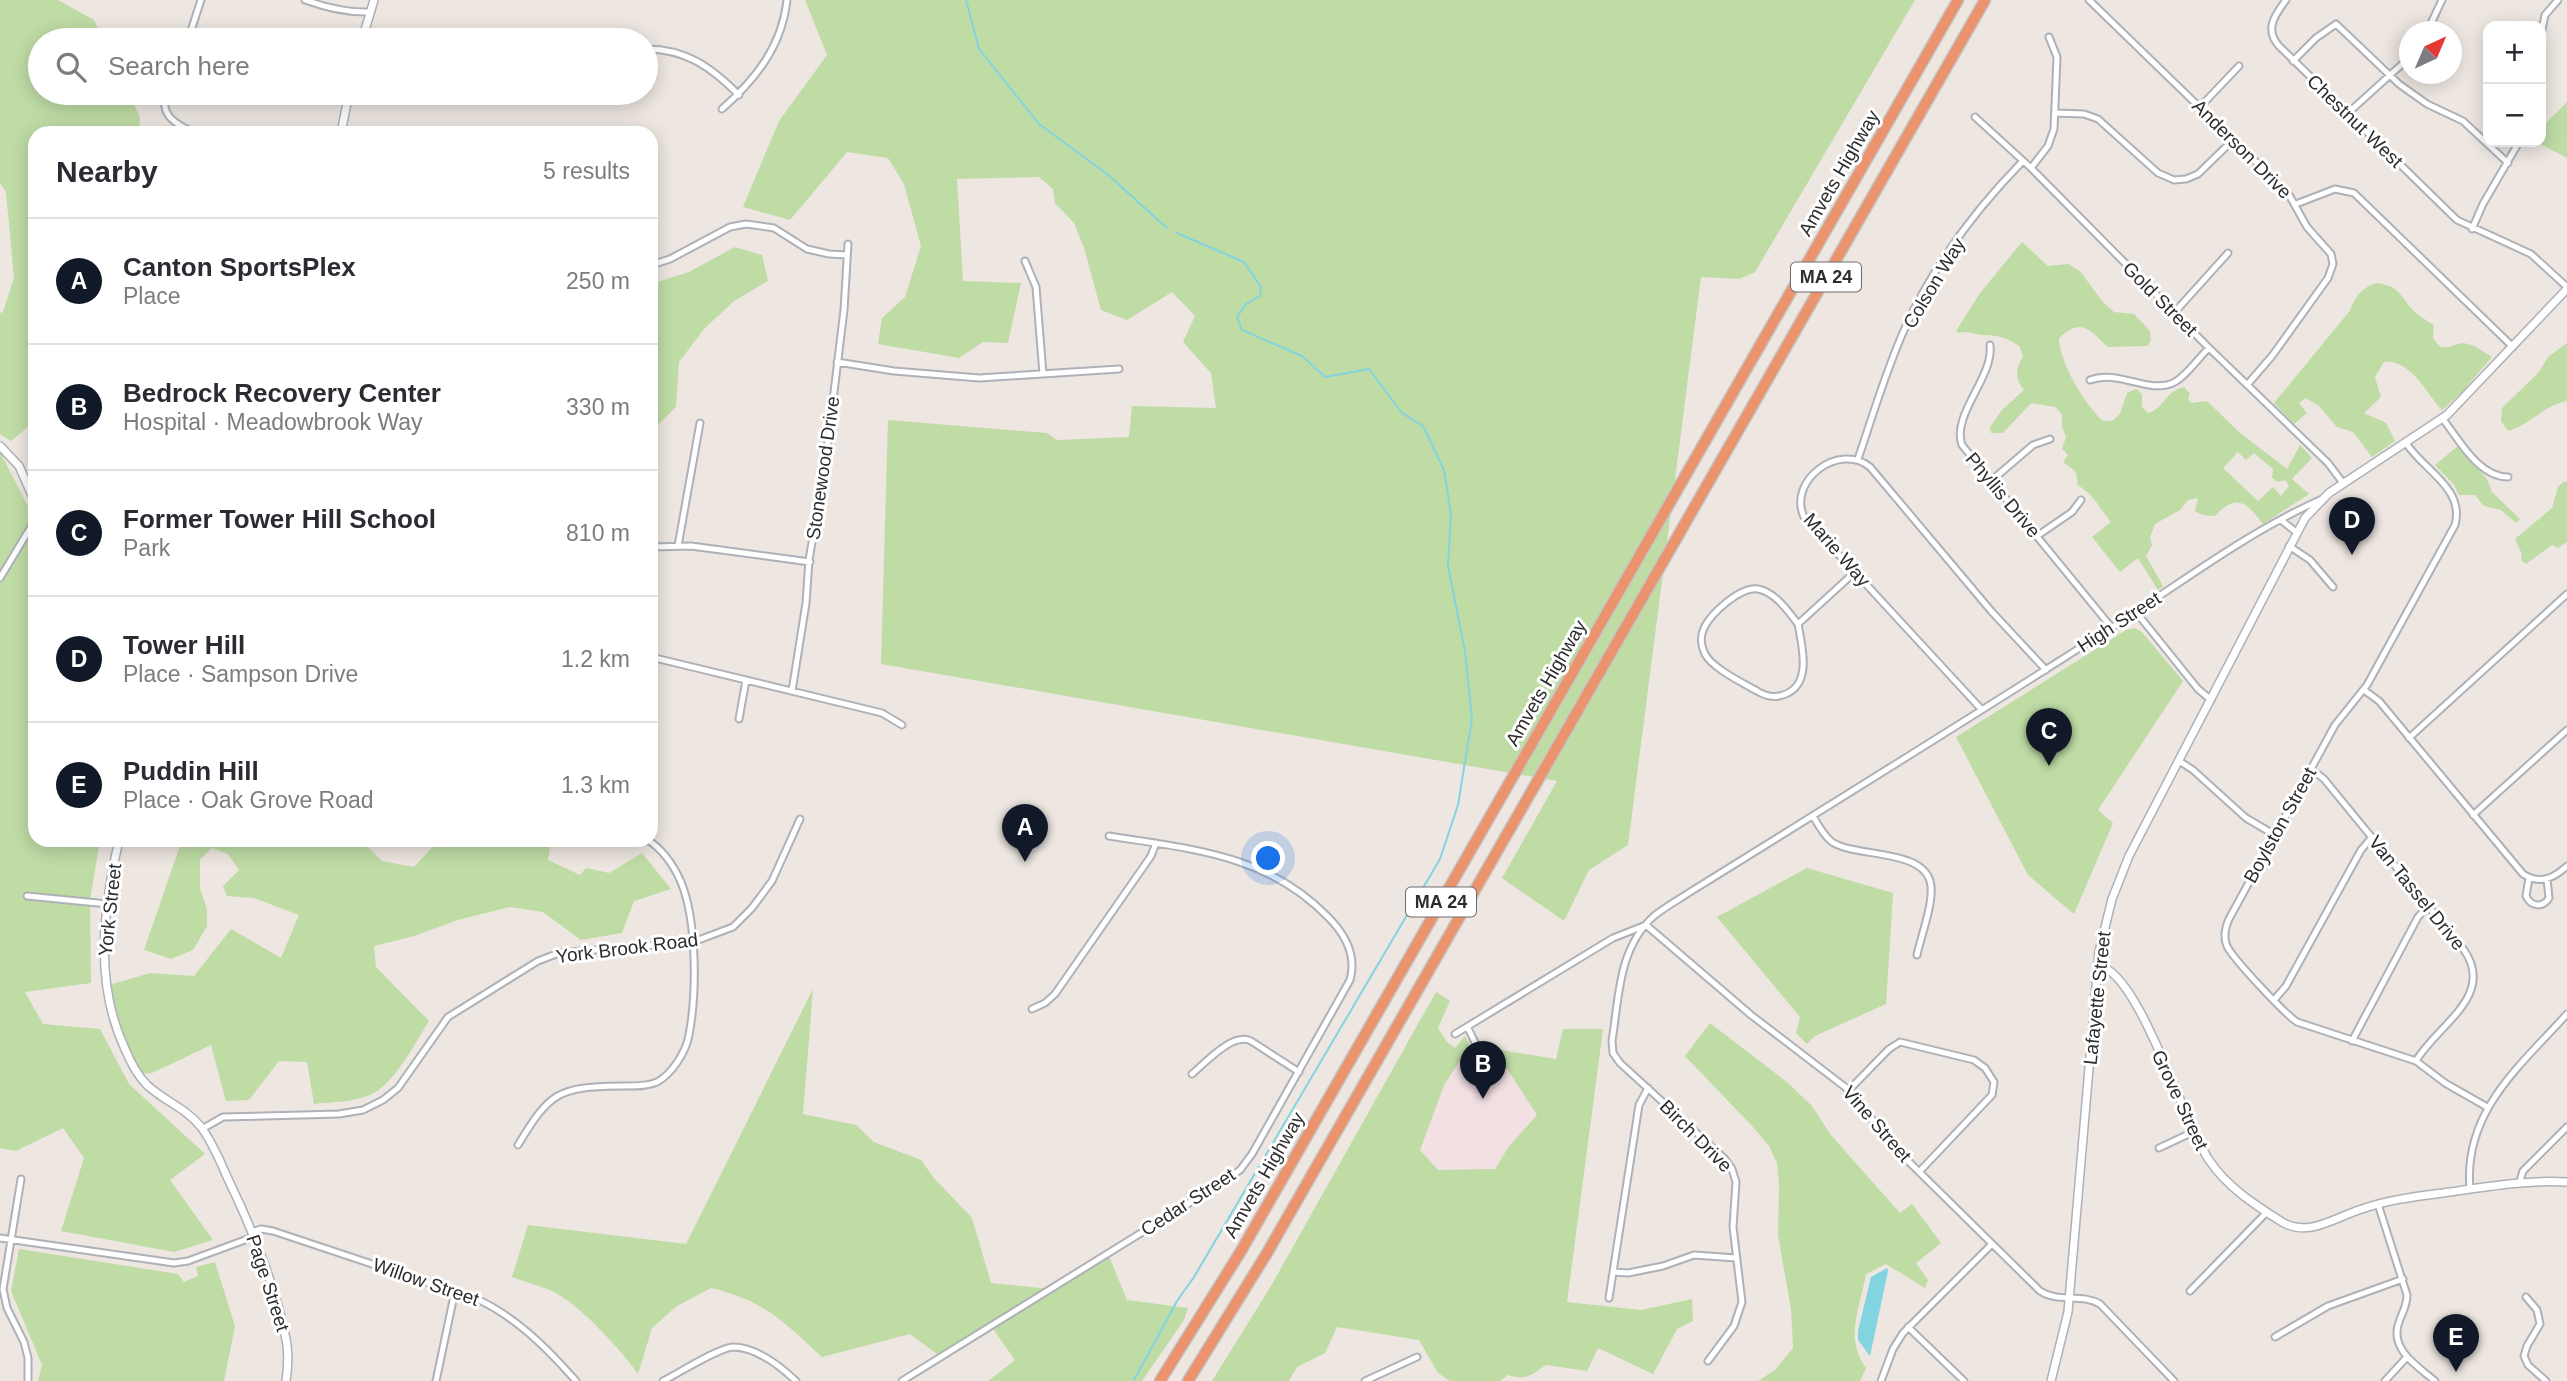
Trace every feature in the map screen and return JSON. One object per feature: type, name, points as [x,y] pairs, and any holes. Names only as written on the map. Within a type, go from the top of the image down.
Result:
[{"type":"highway","name":"Amvets Highway","points":[[1160,1381],[1247,1240],[1958,0]]},
{"type":"highway","name":"Amvets Highway","points":[[1188,1381],[1232,1312],[1985,0]]},
{"type":"highway","points":[[1194,1381],[1232,1312]]},
{"type":"street","points":[[192,28],[201,0]]},
{"type":"street","points":[[305,0],[330,9],[371,12]]},
{"type":"street","points":[[366,28],[374,0]]},
{"type":"street","points":[[722,109],[750,83],[775,46],[784,22],[787,0]]},
{"type":"street","name":"Anderson Drive","points":[[2089,0],[2283,188],[2296,204],[2307,227],[2330,254],[2332,267],[2276,350],[2247,384]]},
{"type":"street","name":"Chestnut West","points":[[2286,0],[2272,20],[2271,31],[2274,40],[2293,61],[2453,217],[2472,229],[2531,254],[2567,288]]},
{"type":"street","points":[[2432,21],[2442,0]]},
{"type":"street","points":[[2544,21],[2545,15],[2558,0]]},
{"type":"street","points":[[2293,61],[2316,38],[2336,24],[2390,76],[2423,101],[2463,121],[2508,163]]},
{"type":"street","points":[[2031,168],[2050,142],[2055,113],[2057,57],[2049,37]]},
{"type":"street","points":[[658,49],[692,58],[713,70],[739,95]]},
{"type":"street","points":[[2200,107],[2239,66]]},
{"type":"street","points":[[2348,113],[2399,67]]},
{"type":"street","points":[[164,105],[170,118],[183,126]]},
{"type":"street","points":[[342,126],[347,105]]},
{"type":"street","points":[[2055,113],[2084,114],[2098,119],[2158,173],[2174,180],[2198,174],[2233,140]]},
{"type":"street","name":"Gold Street","points":[[1975,117],[2031,168],[2208,348],[2328,463],[2343,483]]},
{"type":"street","points":[[2472,229],[2483,204],[2516,147]]},
{"type":"street","name":"Colson Way","points":[[1858,459],[1915,307],[1953,246],[1997,189],[2022,162]]},
{"type":"street","points":[[2296,204],[2335,189],[2354,193],[2513,347]]},
{"type":"street","points":[[658,263],[730,227],[746,224],[774,228],[807,249],[847,255]]},
{"type":"street","name":"Stonewood Drive","points":[[792,691],[825,466],[844,310],[848,244]]},
{"type":"street","points":[[2174,313],[2228,253]]},
{"type":"street","points":[[1025,261],[1036,287],[1043,374]]},
{"type":"street","name":"High Street","points":[[1646,925],[1657,914],[1690,892],[2281,520],[2322,499],[2406,443],[2442,418],[2567,288]]},
{"type":"street","name":"Phyllis Drive","points":[[1990,345],[1989,361],[1959,437],[1964,448],[2112,628]]},
{"type":"street","points":[[2091,380],[2110,377],[2152,385],[2170,384],[2181,377],[2208,348]]},
{"type":"street","points":[[837,362],[951,377],[979,378],[1119,369]]},
{"type":"street","points":[[2442,418],[2485,470],[2496,476],[2508,477]]},
{"type":"street","points":[[678,546],[700,423]]},
{"type":"street","points":[[1991,481],[2036,443],[2050,439]]},
{"type":"street","name":"Boylston Street","points":[[2406,443],[2452,494],[2457,507],[2456,521],[2364,690],[2338,721],[2311,769],[2229,919],[2225,933],[2229,949],[2297,1022],[2416,1061],[2445,1083],[2487,1107]]},
{"type":"street","points":[[0,446],[19,466],[28,486]]},
{"type":"street","name":"Marie Way","points":[[1858,459],[1841,458],[1807,480],[1800,497],[1801,509],[1807,521],[1982,710]]},
{"type":"street","points":[[1858,459],[1873,470],[1992,612],[2046,670]]},
{"type":"street","name":"Lafayette Street","points":[[2051,1381],[2065,1330],[2069,1297],[2098,966],[2104,927],[2119,879],[2289,545],[2322,499]]},
{"type":"street","points":[[2037,536],[2072,512],[2081,500]]},
{"type":"street","points":[[2281,520],[2296,532]]},
{"type":"street","points":[[0,578],[28,532]]},
{"type":"street","points":[[2289,545],[2310,561],[2333,587]]},
{"type":"street","points":[[658,547],[691,546],[810,562]]},
{"type":"street","points":[[1798,624],[1855,572]]},
{"type":"street","points":[[1750,589],[1770,594],[1798,624],[1803,671],[1798,684],[1785,694],[1772,696],[1759,692],[1713,664],[1703,649],[1702,635],[1706,624],[1734,596],[1750,589]]},
{"type":"street","points":[[2409,738],[2567,594]]},
{"type":"street","points":[[2136,612],[2198,689],[2211,700]]},
{"type":"street","points":[[658,659],[882,713],[902,725]]},
{"type":"street","points":[[739,719],[746,680]]},
{"type":"street","points":[[2364,690],[2379,701],[2518,869],[2529,878],[2547,879],[2567,866]]},
{"type":"street","points":[[2473,815],[2567,730]]},
{"type":"street","points":[[2179,761],[2193,770],[2246,818],[2275,835]]},
{"type":"street","name":"Van Tassel Drive","points":[[2311,769],[2324,779],[2372,837],[2467,953],[2472,965],[2473,982],[2465,1003],[2416,1061]]},
{"type":"street","points":[[1813,816],[1826,836],[1836,844],[1910,862],[1926,873],[1931,892],[1917,955]]},
{"type":"street","name":"York Brook Road","points":[[202,1129],[223,1117],[340,1114],[363,1110],[383,1100],[398,1088],[448,1017],[538,961],[559,953],[693,942],[733,927],[752,908],[772,881],[800,819]]},
{"type":"street","points":[[1032,1009],[1055,994],[1153,854],[1156,843],[1109,836]]},
{"type":"street","points":[[2274,1000],[2286,986],[2361,850],[2372,837]]},
{"type":"street","name":"Cedar Street","points":[[902,1381],[1240,1170],[1252,1154],[1346,987],[1352,972],[1350,951],[1340,930],[1317,906],[1289,884],[1264,870],[1231,857],[1156,843]]},
{"type":"street","name":"York Street","points":[[118,847],[104,944],[105,977],[110,1006],[123,1046],[146,1083],[185,1110],[202,1129],[214,1145],[233,1189]]},
{"type":"street","points":[[518,1145],[534,1118],[563,1092],[581,1087],[637,1086],[656,1082],[682,1055],[689,1036],[694,961],[690,911],[668,859],[655,847]]},
{"type":"street","points":[[2529,878],[2526,896],[2529,902],[2538,905],[2545,903],[2550,896],[2547,879]]},
{"type":"street","points":[[27,896],[108,904]]},
{"type":"street","points":[[2352,1041],[2418,917],[2428,906]]},
{"type":"street","points":[[1455,1034],[1614,938],[1646,925]]},
{"type":"street","name":"Birch Drive","points":[[1646,925],[1626,956],[1612,1045],[1617,1060],[1720,1154],[1732,1169],[1736,1182],[1733,1227],[1742,1297],[1740,1311],[1734,1326],[1708,1361]]},
{"type":"street","name":"Vine Street","points":[[1646,925],[1751,1015],[1849,1090],[1894,1146],[2044,1293],[2085,1298],[2100,1304],[2174,1381]]},
{"type":"street","name":"Grove Street","points":[[2098,966],[2115,974],[2135,1000],[2193,1132],[2220,1174],[2237,1191],[2286,1224],[2304,1229],[2378,1204],[2520,1181],[2567,1182]]},
{"type":"street","points":[[2470,1189],[2476,1136],[2487,1107],[2567,1014]]},
{"type":"street","points":[[1468,1028],[1481,1055]]},
{"type":"street","points":[[1192,1074],[1234,1040],[1242,1038],[1299,1072]]},
{"type":"street","points":[[1849,1090],[1889,1049],[1900,1042],[1970,1058],[1988,1072],[1995,1086],[1992,1095],[1919,1172]]},
{"type":"street","points":[[1609,1298],[1639,1105],[1648,1088]]},
{"type":"street","points":[[2520,1181],[2524,1170],[2567,1127]]},
{"type":"street","points":[[2159,1147],[2193,1132]]},
{"type":"street","points":[[21,1180],[3,1280],[3,1297],[24,1342],[28,1358],[28,1381]]},
{"type":"street","name":"Page Street","points":[[233,1189],[252,1234],[286,1336],[286,1381]]},
{"type":"street","points":[[2378,1204],[2407,1299],[2397,1336],[2401,1349],[2435,1381]]},
{"type":"street","points":[[2190,1291],[2267,1212]]},
{"type":"street","name":"Willow Street","points":[[252,1234],[261,1229],[268,1230],[455,1291],[489,1305],[545,1347],[576,1381]]},
{"type":"street","points":[[0,1238],[174,1263],[188,1261],[252,1234]]},
{"type":"street","points":[[1881,1381],[1897,1342],[1908,1327],[1992,1244]]},
{"type":"street","points":[[1614,1272],[1628,1273],[1658,1268],[1698,1255],[1737,1258]]},
{"type":"street","points":[[2274,1337],[2328,1306],[2403,1279]]},
{"type":"street","points":[[436,1381],[455,1291]]},
{"type":"street","points":[[2526,1297],[2537,1310],[2540,1324],[2526,1346],[2524,1356],[2528,1365],[2546,1381]]},
{"type":"street","points":[[1908,1327],[1964,1381]]},
{"type":"street","points":[[663,1381],[733,1347],[766,1358],[796,1381]]},
{"type":"street","points":[[1365,1381],[1417,1357]]},
{"type":"street","points":[[2385,1381],[2407,1357]]},
{"type":"shaded area","points":[[1487,1039],[1537,1115],[1509,1146],[1495,1169],[1438,1170],[1419,1150],[1445,1083],[1470,1046]]},
{"type":"green space","points":[[0,0],[58,0],[94,20],[98,28],[28,28],[28,105],[134,105],[140,117],[139,126],[28,126],[28,427],[11,441],[0,434],[0,313],[3,312],[14,278],[6,192],[0,183]]},
{"type":"green space","points":[[805,0],[1915,0],[1755,272],[1739,279],[1701,277],[1628,845],[1589,870],[1564,921],[1502,878],[1557,781],[881,664],[888,420],[1047,433],[1057,440],[1129,437],[1132,406],[1216,408],[1211,373],[1183,342],[1195,316],[1172,292],[1127,320],[1101,310],[1084,248],[1074,223],[1055,203],[1053,189],[1039,177],[957,179],[963,281],[1021,283],[1008,343],[983,342],[959,358],[878,344],[882,318],[905,297],[921,246],[904,184],[888,158],[847,152],[790,220],[743,207],[779,121],[827,55]]},
{"type":"green space","points":[[2567,102],[2567,158],[2546,147],[2546,123]]},
{"type":"green space","points":[[2022,242],[2048,266],[2068,264],[2080,271],[2102,301],[2114,312],[2134,314],[2150,331],[2151,341],[2147,346],[2108,347],[2091,331],[2080,327],[2067,331],[2059,338],[2068,371],[2089,405],[2103,421],[2112,421],[2120,414],[2127,393],[2136,389],[2142,394],[2142,407],[2148,413],[2158,408],[2172,392],[2184,387],[2190,394],[2188,399],[2191,403],[2207,401],[2239,432],[2287,469],[2300,445],[2312,458],[2292,479],[2309,494],[2263,524],[2241,503],[2230,504],[2215,516],[2195,511],[2198,498],[2188,500],[2180,510],[2155,524],[2150,537],[2152,545],[2146,556],[2163,586],[2158,590],[2138,558],[2120,572],[2092,537],[2111,522],[2092,497],[2077,485],[2074,471],[2063,462],[2068,455],[2062,449],[2066,437],[2062,427],[2062,414],[2055,407],[2031,403],[2003,433],[1991,433],[1990,427],[2002,410],[2024,390],[2017,373],[2023,356],[2019,346],[1997,336],[1956,331],[1980,293]],"holes":[[[2238,452],[2246,460],[2254,453],[2273,469],[2272,478],[2278,482],[2285,480],[2289,486],[2281,496],[2273,487],[2258,501],[2223,468]]]},
{"type":"green space","points":[[735,247],[762,255],[768,281],[734,301],[704,329],[679,362],[676,407],[658,425],[658,282],[689,272]]},
{"type":"green space","points":[[2377,283],[2394,288],[2414,311],[2434,325],[2433,338],[2440,347],[2462,343],[2476,347],[2492,357],[2462,392],[2442,410],[2410,371],[2393,362],[2384,362],[2375,377],[2381,397],[2364,413],[2386,423],[2395,441],[2372,457],[2353,432],[2337,427],[2319,406],[2306,398],[2299,403],[2307,413],[2294,424],[2274,403],[2349,312],[2359,294]]},
{"type":"green space","points":[[2567,343],[2567,401],[2508,431],[2501,421],[2502,408],[2539,372],[2548,357]]},
{"type":"green space","points":[[0,446],[4,453],[2,456],[28,506],[28,847],[99,847],[90,900],[91,983],[25,992],[43,1024],[100,1029],[129,1084],[205,1154],[170,1180],[213,1240],[174,1252],[61,1231],[84,1158],[63,1128],[16,1151],[0,1148]]},
{"type":"green space","points":[[2458,446],[2487,479],[2492,492],[2520,519],[2516,523],[2501,510],[2484,506],[2475,495],[2459,495],[2454,485],[2435,465]]},
{"type":"green space","points":[[2567,482],[2567,542],[2558,548],[2552,545],[2526,564],[2521,560],[2522,554],[2515,539],[2552,508],[2558,487]]},
{"type":"green space","points":[[2135,628],[2142,632],[2183,681],[2098,810],[2113,823],[2074,914],[2028,875],[1956,737],[2126,630]]},
{"type":"green space","points":[[180,847],[368,847],[382,861],[414,867],[433,847],[550,847],[548,860],[580,875],[586,868],[609,873],[642,853],[671,889],[634,901],[622,933],[581,940],[543,912],[510,907],[374,946],[376,967],[429,1021],[396,1073],[379,1090],[370,1095],[342,1101],[314,1104],[307,1062],[279,1061],[249,1100],[226,1101],[211,1045],[152,1073],[139,1074],[131,1061],[106,986],[150,973],[194,976],[231,929],[281,958],[299,915],[254,898],[227,896],[223,886],[239,870],[228,854],[212,848],[200,859],[200,889],[207,909],[207,926],[193,950],[171,959],[144,950]]},
{"type":"green space","points":[[1807,868],[1893,893],[1886,1004],[1815,1036],[1807,1044],[1796,1033],[1800,1017],[1717,917]]},
{"type":"green space","points":[[813,989],[803,1114],[856,1125],[874,1142],[921,1160],[933,1177],[972,1218],[991,1283],[1051,1289],[1108,1254],[1127,1300],[1188,1308],[1184,1320],[1142,1381],[988,1381],[1015,1360],[991,1326],[941,1357],[910,1334],[822,1357],[784,1323],[760,1306],[711,1288],[677,1306],[652,1328],[638,1374],[611,1341],[576,1307],[554,1292],[512,1277],[528,1225],[686,1244]]},
{"type":"green space","points":[[1436,992],[1450,1001],[1438,1028],[1447,1042],[1455,1048],[1465,1036],[1470,1046],[1445,1083],[1420,1150],[1438,1170],[1495,1169],[1509,1146],[1537,1115],[1494,1049],[1556,1059],[1563,1029],[1603,1029],[1567,1302],[1641,1310],[1692,1299],[1693,1321],[1677,1329],[1653,1374],[1598,1348],[1587,1371],[1546,1365],[1524,1377],[1508,1375],[1500,1381],[1450,1381],[1438,1373],[1419,1340],[1337,1327],[1325,1353],[1297,1367],[1289,1381],[1212,1381],[1271,1286]]},
{"type":"green space","points":[[1710,1023],[1788,1083],[1812,1106],[1830,1134],[1900,1213],[1912,1204],[1941,1243],[1916,1263],[1928,1280],[1925,1288],[1886,1264],[1866,1274],[1855,1334],[1859,1356],[1866,1368],[1860,1381],[1758,1381],[1775,1370],[1793,1348],[1791,1309],[1778,1235],[1777,1163],[1769,1146],[1753,1127],[1685,1056]]},
{"type":"green space","points":[[19,1249],[178,1274],[184,1282],[198,1276],[196,1267],[215,1262],[235,1326],[224,1381],[38,1381],[42,1365],[11,1291]]},
{"type":"water","points":[[1887,1268],[1870,1356],[1858,1340],[1858,1331],[1871,1277]]},
{"type":"waterway","points":[[966,0],[979,49],[1039,124],[1107,174],[1167,228]]},
{"type":"waterway","points":[[1134,1380],[1177,1301],[1194,1277],[1440,859],[1458,805],[1472,719],[1465,652],[1448,566],[1451,514],[1444,470],[1423,426],[1402,413],[1369,369],[1325,377],[1302,356],[1242,330],[1237,317],[1246,304],[1260,296],[1261,287],[1244,262],[1177,233]]},
{"type":"place","name":"Tower Hill","points":[[2352,555]]},
{"type":"place","name":"Former Tower Hill School","points":[[2049,766]]},
{"type":"place","name":"Canton SportsPlex","points":[[1025,862]]},
{"type":"place","name":"Bedrock Recovery Center","points":[[1483,1099]]},
{"type":"place","name":"Puddin Hill","points":[[2456,1372]]}]
